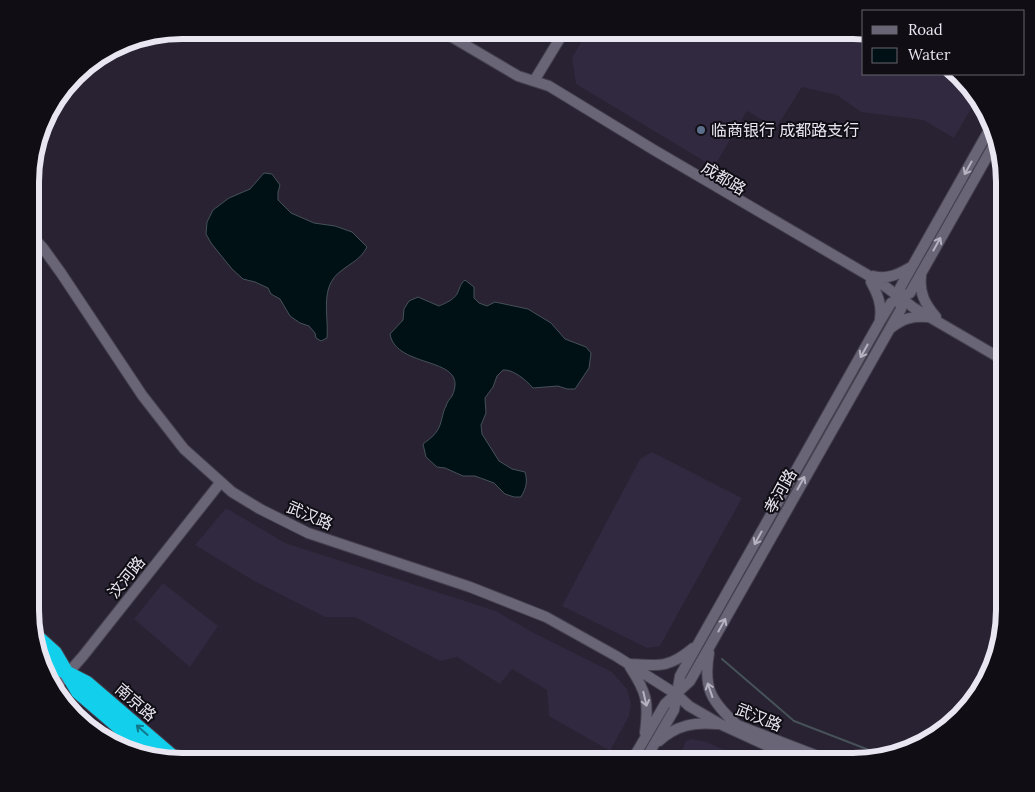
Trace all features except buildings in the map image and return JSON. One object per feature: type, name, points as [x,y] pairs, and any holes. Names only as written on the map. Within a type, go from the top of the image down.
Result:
[{"type":"highway","name":"南京路","points":[[42,641],[55,653],[68,672],[78,692],[143,748]]},
{"type":"highway","name":"南京路","points":[[50,664],[87,683],[168,753]]},
{"type":"main road","name":"成都路","points":[[455,39],[518,76],[549,86],[996,355]]},
{"type":"main road","name":"成都路","points":[[467,39],[521,71],[534,81]]},
{"type":"main road","points":[[534,81],[560,39]]},
{"type":"main road","name":"孝河路","points":[[636,753],[665,704],[690,681],[710,646],[901,309],[900,288],[988,133]]},
{"type":"main road","name":"孝河路","points":[[648,753],[674,710],[680,676],[879,324],[891,303],[910,293],[992,148]]},
{"type":"main road","name":"武汉路","points":[[39,244],[61,273],[142,395],[184,449],[220,483],[260,509],[308,533],[470,587],[546,617],[628,664],[676,694],[689,706],[720,724],[788,753]]},
{"type":"main road","points":[[879,324],[881,310],[879,297],[869,278],[889,277],[902,273],[912,267]]},
{"type":"main road","points":[[921,273],[922,297],[933,317]]},
{"type":"main road","points":[[888,330],[900,321],[910,317],[933,317]]},
{"type":"main road","name":"汶河路","points":[[59,683],[83,656],[220,483]]},
{"type":"main road","points":[[628,664],[668,665],[682,657],[699,642]]},
{"type":"main road","points":[[710,646],[706,667],[708,685],[715,704],[736,724]]},
{"type":"main road","points":[[628,664],[639,680],[647,698],[648,712],[645,738]]},
{"type":"main road","name":"武汉路","points":[[676,694],[692,700],[736,724],[811,753]]},
{"type":"main road","points":[[652,746],[669,732],[686,725],[699,723],[720,724]]},
{"type":"shaded area","points":[[583,39],[862,39],[862,75],[949,75],[973,104],[954,138],[923,120],[861,112],[837,95],[802,87],[776,128],[747,111],[714,167],[576,84],[572,58]]},
{"type":"shaded area","points":[[652,452],[742,498],[660,646],[647,648],[562,606],[640,459]]},
{"type":"shaded area","points":[[226,508],[285,543],[496,611],[532,632],[612,672],[627,689],[631,704],[629,716],[610,751],[549,716],[547,690],[512,669],[500,684],[457,657],[440,661],[355,617],[325,617],[254,581],[195,545]]},
{"type":"shaded area","points":[[163,583],[218,626],[190,667],[134,619]]},
{"type":"shaded area","points":[[692,739],[706,742],[732,753],[681,753],[686,741]]},
{"type":"water","points":[[264,173],[272,174],[280,185],[278,200],[291,213],[314,223],[335,226],[352,232],[367,247],[359,258],[334,278],[330,285],[326,302],[327,338],[321,341],[316,338],[315,333],[309,326],[300,323],[290,316],[280,299],[271,294],[268,288],[243,279],[232,269],[206,234],[207,222],[213,210],[229,198],[250,189]]},
{"type":"water","points":[[465,280],[474,287],[474,298],[479,303],[487,306],[495,302],[528,309],[551,323],[565,339],[586,347],[591,353],[589,368],[575,389],[558,386],[533,388],[515,373],[503,370],[497,376],[493,387],[485,398],[486,413],[481,425],[482,434],[499,461],[512,469],[525,472],[526,485],[521,497],[505,494],[494,483],[475,476],[463,476],[445,468],[437,467],[426,457],[423,444],[439,428],[445,409],[452,396],[455,383],[451,374],[442,368],[405,353],[395,345],[390,334],[403,320],[404,309],[409,301],[418,297],[439,306],[457,294]]},
{"type":"waterway","points":[[722,659],[794,721],[874,752]]},
{"type":"place","name":"临商银行 成都路支行","points":[[701,130]]}]
